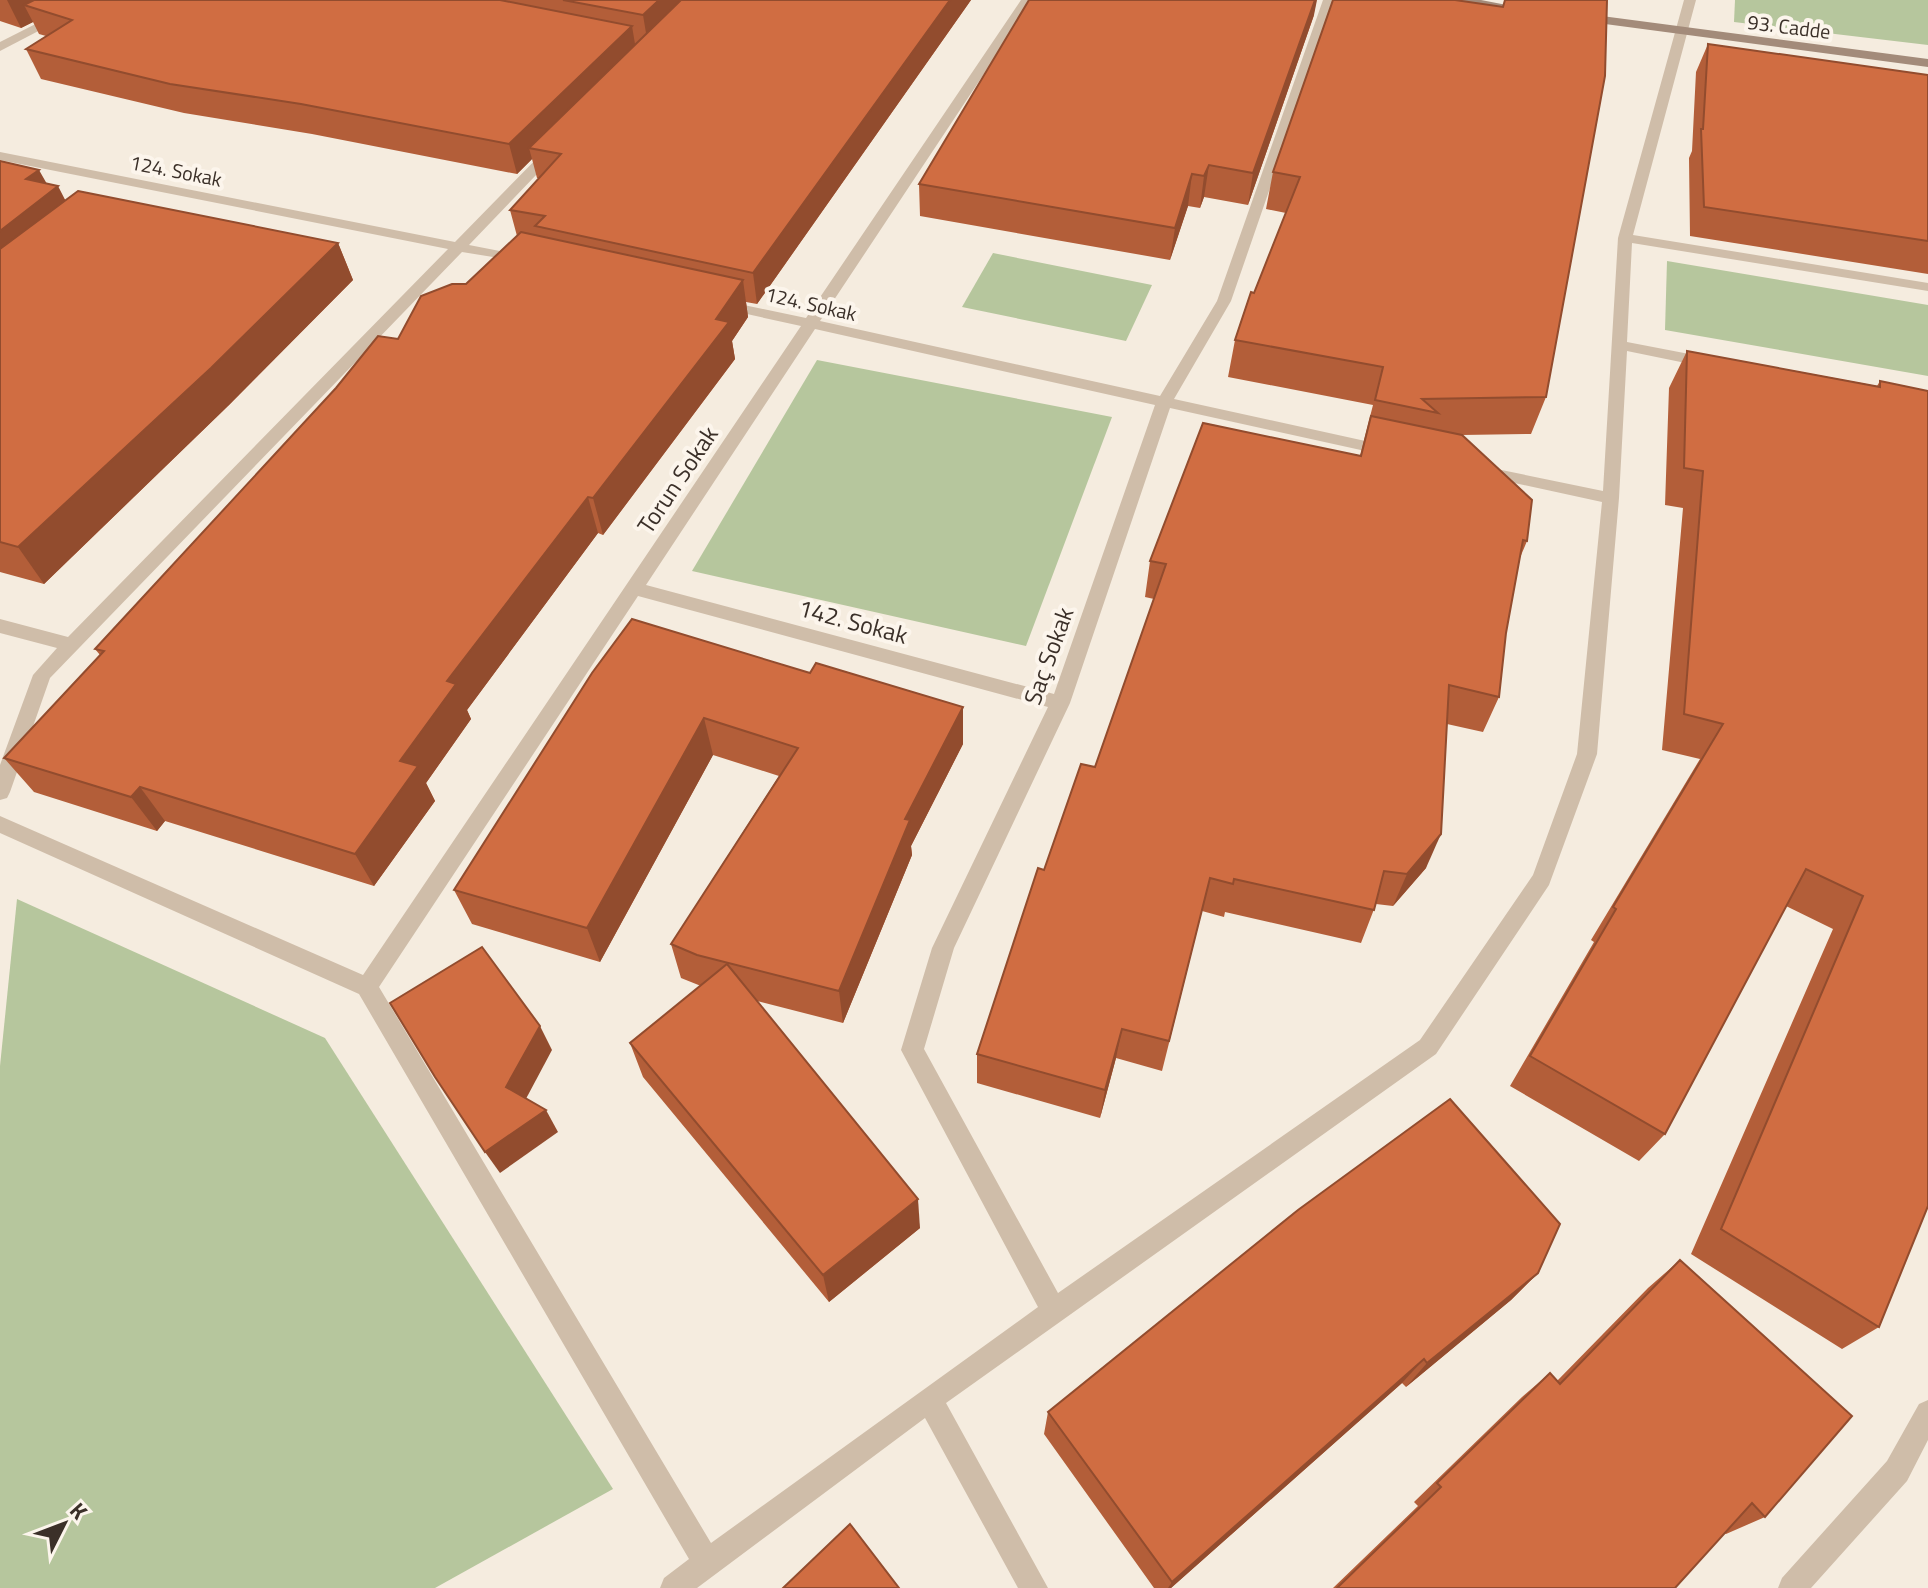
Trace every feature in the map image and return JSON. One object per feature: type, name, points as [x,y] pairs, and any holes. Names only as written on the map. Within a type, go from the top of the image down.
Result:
[{"type":"main road","points":[[1456,0],[1546,12]]},
{"type":"main road","name":"93. Cadde","points":[[1561,14],[1928,63]]},
{"type":"street","points":[[0,47],[92,0]]},
{"type":"street","name":"Torun Sokak","points":[[367,987],[1027,0]]},
{"type":"street","name":"Saç Sokak","points":[[1054,1310],[912,1050],[943,948],[1060,703],[1164,403],[1224,301],[1329,0]]},
{"type":"street","points":[[674,1588],[929,1399],[1428,1047],[1542,879],[1587,754],[1611,498],[1625,238],[1690,0]]},
{"type":"street","points":[[0,792],[42,675],[565,138]]},
{"type":"street","name":"124. Sokak","points":[[0,156],[133,189],[458,245],[535,262]]},
{"type":"street","points":[[1625,238],[1928,287]]},
{"type":"street","name":"124. Sokak","points":[[704,301],[1410,455]]},
{"type":"street","points":[[1620,345],[1728,366]]},
{"type":"street","points":[[1472,469],[1611,498]]},
{"type":"street","name":"142. Sokak","points":[[634,588],[1060,703]]},
{"type":"street","points":[[0,626],[71,645]]},
{"type":"street","points":[[0,824],[367,987],[707,1563]]},
{"type":"street","points":[[929,1399],[1034,1588]]},
{"type":"street","points":[[1792,1588],[1897,1471],[1928,1413]]},
{"type":"green space","points":[[1735,0],[1928,0],[1928,45],[1734,22]]},
{"type":"green space","points":[[993,253],[1152,285],[1126,341],[962,307]]},
{"type":"green space","points":[[1667,261],[1928,305],[1928,376],[1665,330]]},
{"type":"green space","points":[[817,360],[1112,417],[1026,646],[692,571]]},
{"type":"green space","points":[[17,899],[325,1038],[613,1489],[435,1588],[0,1588],[0,1066]]},
{"type":"building","points":[[34,0],[500,0],[632,26],[509,144],[301,104],[170,84],[26,49],[72,20],[24,5]]},
{"type":"building","points":[[563,0],[659,0],[643,15]]},
{"type":"building","points":[[681,0],[950,0],[753,273],[535,226],[545,216],[510,210],[561,154],[529,148]]},
{"type":"building","points":[[1029,0],[1315,0],[1253,173],[1209,165],[1204,176],[1192,174],[1175,228],[919,184]]},
{"type":"building","points":[[1333,0],[1455,0],[1503,7],[1505,0],[1607,0],[1605,76],[1546,397],[1422,399],[1438,413],[1375,400],[1383,367],[1235,340],[1251,292],[1254,293],[1300,177],[1273,172]]},
{"type":"building","points":[[1708,44],[1928,75],[1928,241],[1704,207],[1701,129]]},
{"type":"building","points":[[0,161],[39,170],[26,179],[58,186],[0,231]]},
{"type":"building","points":[[78,191],[338,243],[211,368],[18,547],[0,542],[0,249]]},
{"type":"building","points":[[521,232],[743,280],[716,319],[729,322],[593,498],[588,497],[447,681],[456,684],[400,761],[418,766],[355,854],[140,787],[131,797],[4,758],[104,651],[95,649],[336,388],[378,336],[398,339],[421,296],[452,284],[466,284]]},
{"type":"building","points":[[1687,351],[1880,387],[1880,381],[1928,391],[1928,1206],[1879,1327],[1721,1229],[1863,896],[1806,869],[1665,1134],[1530,1056],[1616,909],[1613,907],[1723,724],[1684,714],[1703,471],[1684,468]]},
{"type":"building","points":[[1371,416],[1462,435],[1532,500],[1527,541],[1523,540],[1506,633],[1499,697],[1449,685],[1441,834],[1407,874],[1384,871],[1374,910],[1234,879],[1233,884],[1210,878],[1169,1041],[1122,1029],[1105,1090],[977,1054],[1038,868],[1044,870],[1081,764],[1095,767],[1166,564],[1150,561],[1203,423],[1361,456]]},
{"type":"building","points":[[632,619],[810,673],[816,663],[963,707],[905,819],[910,820],[839,991],[697,955],[671,944],[798,748],[704,718],[587,928],[454,890],[592,673]]},
{"type":"building","points":[[482,947],[540,1026],[506,1087],[546,1110],[485,1152],[390,1003]]},
{"type":"building","points":[[727,964],[918,1199],[823,1275],[630,1043]]},
{"type":"building","points":[[1450,1099],[1560,1224],[1538,1273],[1427,1363],[1424,1359],[1172,1582],[1048,1412],[1298,1210]]},
{"type":"building","points":[[1680,1260],[1852,1416],[1765,1517],[1752,1503],[1675,1588],[1337,1588],[1441,1487],[1437,1483],[1550,1373],[1560,1384]]},
{"type":"building","points":[[850,1524],[899,1588],[783,1588]]}]
